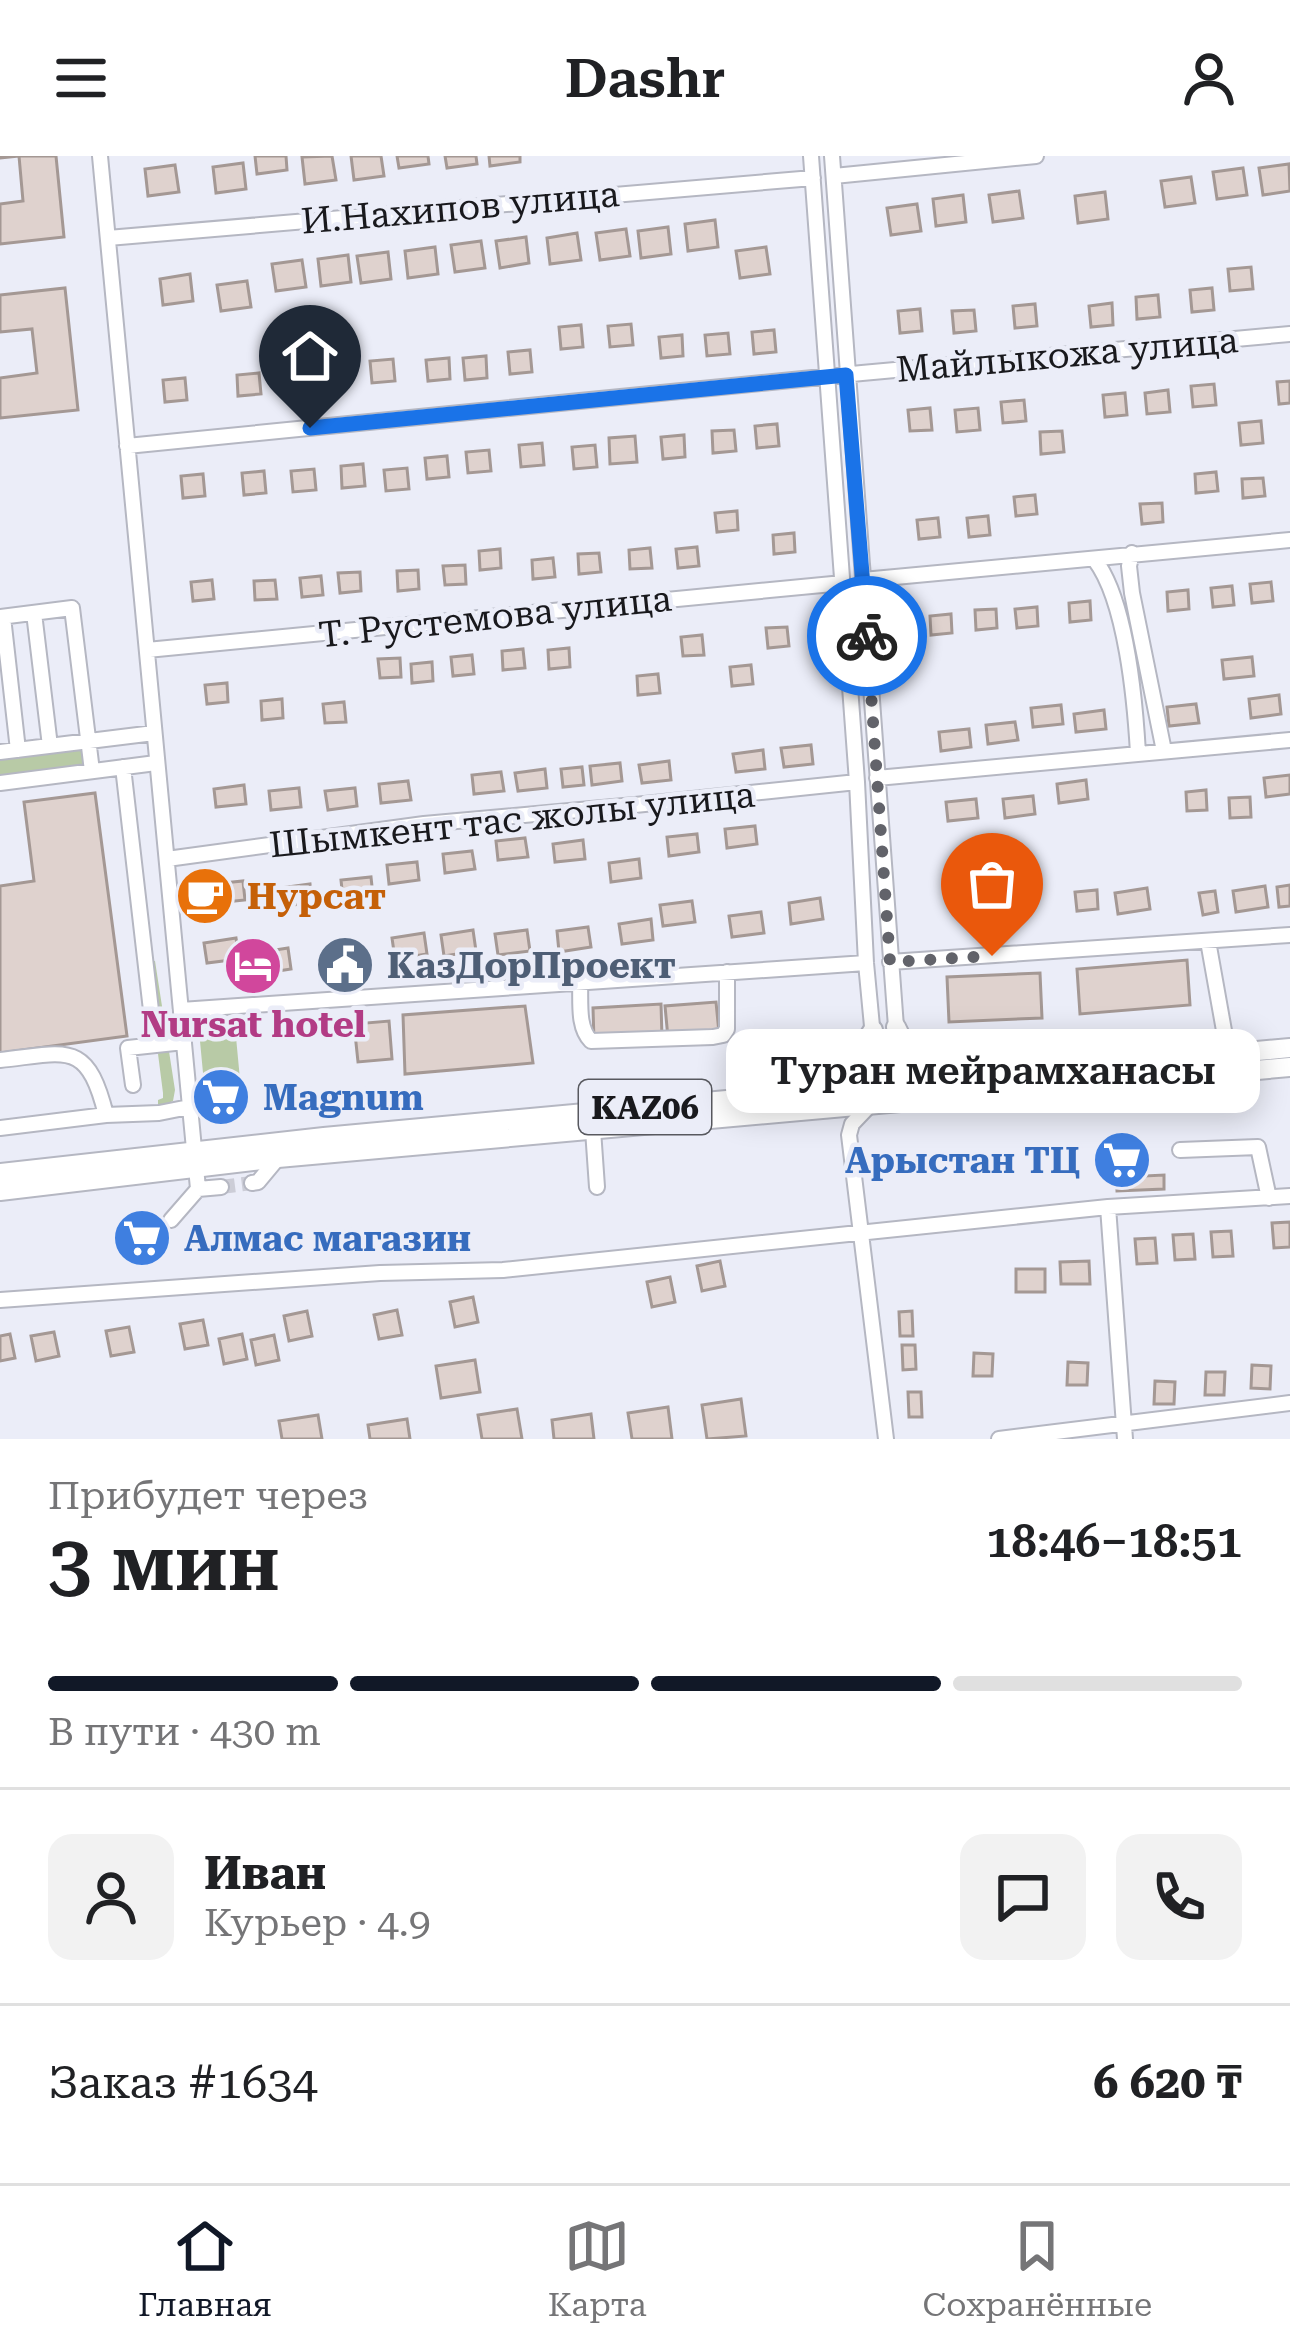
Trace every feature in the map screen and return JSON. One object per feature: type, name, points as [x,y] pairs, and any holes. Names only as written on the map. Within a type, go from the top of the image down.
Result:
[{"type":"main road","points":[[896,1027],[904,1046],[920,1061],[980,1076]]},
{"type":"main road","points":[[798,1093],[850,1066],[873,1030]]},
{"type":"main road","name":"KАZ06","points":[[0,1173],[195,1158],[798,1093],[898,1103],[1005,1083],[1290,1048]]},
{"type":"main road","name":"KАZ06","points":[[0,1192],[195,1158],[278,1158],[869,1102],[897,1082],[980,1076],[1005,1083],[1290,1067]]},
{"type":"street","points":[[100,156],[198,1190]]},
{"type":"street","points":[[811,156],[873,1030],[869,1102],[849,1135],[886,1439]]},
{"type":"street","points":[[832,156],[898,1103]]},
{"type":"street","points":[[834,176],[1036,156]]},
{"type":"street","name":"И.Нахипов улица","points":[[108,238],[813,178]]},
{"type":"street","name":"Майлыкожа улица","points":[[128,446],[1290,334]]},
{"type":"street","points":[[863,580],[1290,540]]},
{"type":"street","points":[[1132,553],[1132,593],[1163,746],[1168,751]]},
{"type":"street","points":[[1095,560],[1107,576],[1120,622],[1138,753]]},
{"type":"street","name":"Т. Рустемова улица","points":[[147,650],[842,583]]},
{"type":"street","points":[[18,750],[2,617],[72,608],[92,771]]},
{"type":"street","points":[[34,613],[50,746]]},
{"type":"street","points":[[0,752],[154,734]]},
{"type":"street","points":[[877,778],[1290,740]]},
{"type":"street","points":[[0,783],[157,763]]},
{"type":"street","points":[[123,767],[155,1045]]},
{"type":"street","name":"Шымкент тас жолы улица","points":[[167,859],[424,824],[857,782]]},
{"type":"street","points":[[890,962],[1290,935]]},
{"type":"street","points":[[1208,941],[1228,1054]]},
{"type":"street","points":[[181,1010],[866,963]]},
{"type":"street","points":[[580,982],[582,1025],[591,1041],[713,1037],[727,1029],[727,972]]},
{"type":"street","points":[[133,1085],[128,1048],[184,1042]]},
{"type":"street","points":[[0,1060],[56,1054],[80,1060],[93,1072],[106,1114]]},
{"type":"street","points":[[0,1127],[190,1106]]},
{"type":"street","points":[[592,1130],[597,1186]]},
{"type":"street","points":[[1180,1150],[1258,1147],[1269,1198]]},
{"type":"street","points":[[252,1183],[278,1158]]},
{"type":"street","points":[[171,1220],[198,1190],[221,1186]]},
{"type":"street","points":[[0,1300],[380,1273],[502,1270],[1108,1207],[1290,1196]]},
{"type":"street","points":[[1108,1207],[1125,1431]]},
{"type":"street","points":[[999,1439],[1125,1431],[1290,1403]]},
{"type":"green space","points":[[83,749],[87,772],[0,783],[0,759]]},
{"type":"green space","points":[[146,960],[155,961],[175,1090],[173,1101],[158,1108],[163,1093]]},
{"type":"green space","points":[[234,1016],[241,1090],[205,1094],[198,1020]]},
{"type":"building","points":[[19,156],[56,156],[64,237],[0,244],[0,204],[23,201]]},
{"type":"building","points":[[255,156],[286,156],[287,170],[257,174]]},
{"type":"building","points":[[332,156],[336,180],[305,184],[302,157]]},
{"type":"building","points":[[351,156],[381,156],[384,176],[354,180]]},
{"type":"building","points":[[397,156],[428,156],[429,164],[399,168]]},
{"type":"building","points":[[445,156],[476,156],[477,164],[447,168]]},
{"type":"building","points":[[489,156],[520,156],[520,162],[490,166]]},
{"type":"building","points":[[243,163],[246,189],[216,193],[213,167]]},
{"type":"building","points":[[1289,164],[1290,191],[1263,195],[1259,168]]},
{"type":"building","points":[[175,165],[179,192],[148,196],[145,169]]},
{"type":"building","points":[[1243,168],[1247,195],[1217,199],[1213,172]]},
{"type":"building","points":[[1191,177],[1195,203],[1165,207],[1161,181]]},
{"type":"building","points":[[1019,191],[1023,218],[993,222],[989,195]]},
{"type":"building","points":[[1105,192],[1108,219],[1078,223],[1075,196]]},
{"type":"building","points":[[963,195],[966,222],[936,226],[933,199]]},
{"type":"building","points":[[917,204],[921,231],[891,235],[887,208]]},
{"type":"building","points":[[715,220],[718,247],[688,251],[685,224]]},
{"type":"building","points":[[668,227],[671,254],[641,258],[638,231]]},
{"type":"building","points":[[626,229],[630,256],[600,260],[596,233]]},
{"type":"building","points":[[577,233],[581,260],[550,264],[547,238]]},
{"type":"building","points":[[526,237],[529,263],[500,268],[496,241]]},
{"type":"building","points":[[481,241],[485,268],[455,272],[451,245]]},
{"type":"building","points":[[435,247],[438,274],[408,278],[405,251]]},
{"type":"building","points":[[766,247],[770,274],[740,278],[736,251]]},
{"type":"building","points":[[388,252],[391,279],[361,283],[357,256]]},
{"type":"building","points":[[348,255],[351,282],[321,286],[318,259]]},
{"type":"building","points":[[302,260],[306,287],[276,291],[272,264]]},
{"type":"building","points":[[1251,267],[1253,289],[1230,291],[1228,269]]},
{"type":"building","points":[[190,274],[193,301],[163,305],[160,279]]},
{"type":"building","points":[[247,281],[251,307],[221,311],[217,285]]},
{"type":"building","points":[[65,288],[78,410],[0,418],[0,378],[37,373],[32,329],[0,332],[0,295]]},
{"type":"building","points":[[1212,288],[1214,310],[1192,312],[1190,290]]},
{"type":"building","points":[[1158,295],[1160,317],[1137,319],[1136,297]]},
{"type":"building","points":[[1112,303],[1113,325],[1091,327],[1089,306]]},
{"type":"building","points":[[1035,304],[1037,326],[1015,328],[1013,306]]},
{"type":"building","points":[[920,309],[922,331],[900,333],[898,311]]},
{"type":"building","points":[[974,310],[976,331],[954,333],[952,311]]},
{"type":"building","points":[[631,324],[633,345],[610,347],[608,326]]},
{"type":"building","points":[[581,325],[583,347],[561,349],[559,327]]},
{"type":"building","points":[[774,330],[776,352],[754,354],[752,332]]},
{"type":"building","points":[[728,333],[730,354],[707,356],[705,335]]},
{"type":"building","points":[[682,335],[683,356],[661,358],[659,337]]},
{"type":"building","points":[[530,350],[532,372],[510,374],[508,352]]},
{"type":"building","points":[[486,356],[487,378],[465,380],[463,358]]},
{"type":"building","points":[[449,358],[450,379],[428,381],[426,360]]},
{"type":"building","points":[[393,359],[395,381],[372,383],[370,361]]},
{"type":"building","points":[[299,367],[301,389],[279,391],[277,369]]},
{"type":"building","points":[[344,368],[346,389],[323,391],[322,370]]},
{"type":"building","points":[[259,373],[261,394],[238,396],[237,375]]},
{"type":"building","points":[[185,378],[187,400],[165,402],[163,380]]},
{"type":"building","points":[[1290,381],[1290,403],[1279,404],[1277,382]]},
{"type":"building","points":[[1214,384],[1216,405],[1193,407],[1191,386]]},
{"type":"building","points":[[1168,390],[1170,412],[1147,414],[1145,393]]},
{"type":"building","points":[[1125,393],[1127,415],[1105,417],[1103,395]]},
{"type":"building","points":[[1024,400],[1026,421],[1003,423],[1001,402]]},
{"type":"building","points":[[930,408],[932,430],[910,431],[908,410]]},
{"type":"building","points":[[978,408],[980,430],[957,432],[955,410]]},
{"type":"building","points":[[1261,421],[1263,443],[1241,445],[1239,423]]},
{"type":"building","points":[[777,424],[779,446],[757,448],[755,426]]},
{"type":"building","points":[[734,430],[736,451],[713,453],[712,431]]},
{"type":"building","points":[[1062,431],[1064,452],[1041,454],[1040,432]]},
{"type":"building","points":[[684,435],[685,457],[663,459],[661,437]]},
{"type":"building","points":[[635,436],[637,462],[610,464],[609,438]]},
{"type":"building","points":[[542,443],[544,465],[521,467],[519,445]]},
{"type":"building","points":[[595,445],[597,467],[574,469],[572,447]]},
{"type":"building","points":[[489,450],[491,471],[468,473],[466,452]]},
{"type":"building","points":[[447,456],[449,477],[427,479],[425,458]]},
{"type":"building","points":[[363,464],[365,486],[342,488],[341,466]]},
{"type":"building","points":[[407,468],[409,489],[386,491],[384,470]]},
{"type":"building","points":[[314,469],[316,490],[293,492],[291,471]]},
{"type":"building","points":[[264,471],[266,493],[244,495],[242,473]]},
{"type":"building","points":[[1216,472],[1218,491],[1196,493],[1195,474]]},
{"type":"building","points":[[203,474],[205,496],[183,498],[181,476]]},
{"type":"building","points":[[1263,478],[1265,496],[1243,498],[1242,479]]},
{"type":"building","points":[[1035,495],[1037,514],[1016,516],[1014,497]]},
{"type":"building","points":[[1162,503],[1163,522],[1142,524],[1140,504]]},
{"type":"building","points":[[737,511],[738,530],[717,532],[715,513]]},
{"type":"building","points":[[988,516],[990,535],[969,537],[967,518]]},
{"type":"building","points":[[938,518],[940,537],[919,539],[917,520]]},
{"type":"building","points":[[794,533],[795,552],[774,554],[773,535]]},
{"type":"building","points":[[697,547],[699,566],[678,568],[676,549]]},
{"type":"building","points":[[650,548],[652,568],[630,569],[629,550]]},
{"type":"building","points":[[500,549],[501,568],[480,570],[479,551]]},
{"type":"building","points":[[599,553],[601,572],[579,574],[578,554]]},
{"type":"building","points":[[553,558],[555,577],[533,579],[532,560]]},
{"type":"building","points":[[465,565],[466,584],[445,585],[443,566]]},
{"type":"building","points":[[418,570],[419,589],[398,591],[397,571]]},
{"type":"building","points":[[360,572],[361,591],[340,593],[338,573]]},
{"type":"building","points":[[321,576],[323,595],[302,597],[300,578]]},
{"type":"building","points":[[212,580],[214,599],[193,601],[191,582]]},
{"type":"building","points":[[275,580],[277,599],[255,600],[254,581]]},
{"type":"building","points":[[1271,582],[1273,601],[1252,603],[1250,584]]},
{"type":"building","points":[[1232,586],[1234,605],[1213,607],[1211,588]]},
{"type":"building","points":[[1188,590],[1189,609],[1168,611],[1167,592]]},
{"type":"building","points":[[1090,601],[1091,620],[1070,622],[1069,603]]},
{"type":"building","points":[[1037,607],[1038,626],[1017,628],[1015,609]]},
{"type":"building","points":[[996,609],[997,628],[976,630],[975,610]]},
{"type":"building","points":[[951,614],[952,633],[931,635],[930,616]]},
{"type":"building","points":[[787,627],[789,646],[768,648],[766,628]]},
{"type":"building","points":[[702,635],[704,655],[683,656],[681,637]]},
{"type":"building","points":[[569,648],[570,667],[549,669],[548,650]]},
{"type":"building","points":[[523,649],[525,668],[503,670],[502,651]]},
{"type":"building","points":[[472,655],[474,674],[453,676],[451,657]]},
{"type":"building","points":[[1252,657],[1254,676],[1224,679],[1222,660]]},
{"type":"building","points":[[400,658],[401,677],[380,678],[378,659]]},
{"type":"building","points":[[432,662],[433,681],[412,683],[411,664]]},
{"type":"building","points":[[751,665],[753,684],[732,686],[730,667]]},
{"type":"building","points":[[658,674],[660,693],[638,695],[637,676]]},
{"type":"building","points":[[227,683],[228,702],[207,704],[205,685]]},
{"type":"building","points":[[1279,695],[1281,714],[1251,718],[1249,699]]},
{"type":"building","points":[[282,699],[283,718],[262,720],[261,701]]},
{"type":"building","points":[[344,702],[346,722],[325,723],[323,704]]},
{"type":"building","points":[[1196,704],[1199,723],[1169,726],[1167,707]]},
{"type":"building","points":[[1061,705],[1063,724],[1033,727],[1031,708]]},
{"type":"building","points":[[1104,710],[1106,729],[1076,732],[1074,714]]},
{"type":"building","points":[[1015,722],[1018,740],[988,744],[986,725]]},
{"type":"building","points":[[969,729],[971,747],[941,751],[939,732]]},
{"type":"building","points":[[811,745],[813,764],[784,767],[781,748]]},
{"type":"building","points":[[763,750],[765,769],[736,772],[733,754]]},
{"type":"building","points":[[669,761],[671,780],[642,783],[639,765]]},
{"type":"building","points":[[620,763],[622,781],[592,785],[590,766]]},
{"type":"building","points":[[582,767],[584,785],[563,787],[561,769]]},
{"type":"building","points":[[545,769],[547,788],[518,791],[515,773]]},
{"type":"building","points":[[501,772],[504,791],[474,794],[472,775]]},
{"type":"building","points":[[1290,775],[1290,794],[1266,797],[1264,778]]},
{"type":"building","points":[[1086,780],[1088,799],[1059,803],[1057,784]]},
{"type":"building","points":[[408,781],[411,800],[381,803],[379,784]]},
{"type":"building","points":[[244,785],[246,804],[216,807],[214,789]]},
{"type":"building","points":[[299,788],[301,807],[271,810],[269,791]]},
{"type":"building","points":[[355,788],[357,806],[328,810],[325,791]]},
{"type":"building","points":[[1206,790],[1207,810],[1187,811],[1186,792]]},
{"type":"building","points":[[95,793],[127,1036],[0,1053],[0,886],[34,881],[24,802]]},
{"type":"building","points":[[1033,796],[1035,814],[1005,818],[1003,799]]},
{"type":"building","points":[[1250,797],[1251,817],[1230,818],[1229,798]]},
{"type":"building","points":[[976,799],[978,818],[948,821],[946,802]]},
{"type":"building","points":[[755,826],[757,844],[727,848],[725,829]]},
{"type":"building","points":[[697,834],[699,852],[669,856],[667,837]]},
{"type":"building","points":[[525,838],[528,857],[498,860],[496,841]]},
{"type":"building","points":[[583,840],[585,859],[555,862],[553,844]]},
{"type":"building","points":[[472,851],[475,869],[445,873],[443,854]]},
{"type":"building","points":[[639,859],[641,878],[611,882],[609,863]]},
{"type":"building","points":[[417,862],[419,880],[389,884],[387,865]]},
{"type":"building","points":[[371,877],[373,896],[343,899],[341,880]]},
{"type":"building","points":[[243,881],[245,900],[215,903],[213,884]]},
{"type":"building","points":[[310,884],[312,903],[282,906],[280,888]]},
{"type":"building","points":[[1290,885],[1290,906],[1279,907],[1277,887]]},
{"type":"building","points":[[1265,886],[1268,907],[1236,912],[1233,891]]},
{"type":"building","points":[[1147,888],[1150,909],[1118,914],[1115,893]]},
{"type":"building","points":[[1097,890],[1098,909],[1077,911],[1075,892]]},
{"type":"building","points":[[1215,891],[1218,912],[1203,915],[1199,893]]},
{"type":"building","points":[[1028,893],[1029,912],[1008,914],[1006,894]]},
{"type":"building","points":[[820,898],[823,919],[791,924],[789,903]]},
{"type":"building","points":[[692,901],[695,922],[663,926],[660,905]]},
{"type":"building","points":[[761,912],[764,933],[732,937],[729,916]]},
{"type":"building","points":[[651,919],[653,940],[622,944],[619,924]]},
{"type":"building","points":[[588,927],[591,947],[559,952],[557,931]]},
{"type":"building","points":[[473,930],[476,951],[444,956],[441,935]]},
{"type":"building","points":[[527,930],[530,951],[498,955],[495,934]]},
{"type":"building","points":[[424,933],[427,954],[395,959],[392,938]]},
{"type":"building","points":[[236,938],[239,959],[207,963],[204,943]]},
{"type":"building","points":[[355,945],[358,966],[327,971],[324,950]]},
{"type":"building","points":[[288,948],[291,969],[259,974],[256,953]]},
{"type":"building","points":[[1187,960],[1190,1005],[1080,1014],[1077,969]]},
{"type":"building","points":[[1040,973],[1042,1018],[949,1022],[947,977]]},
{"type":"building","points":[[716,1002],[719,1033],[668,1038],[665,1006]]},
{"type":"building","points":[[661,1004],[662,1037],[594,1041],[593,1008]]},
{"type":"building","points":[[525,1006],[533,1063],[405,1074],[403,1015]]},
{"type":"building","points":[[389,1021],[392,1059],[358,1062],[354,1024]]},
{"type":"building","points":[[1145,1165],[1145,1176],[1164,1175],[1164,1189],[1117,1191],[1116,1167]]},
{"type":"building","points":[[1290,1222],[1290,1247],[1274,1248],[1272,1223]]},
{"type":"building","points":[[1231,1231],[1233,1256],[1213,1257],[1211,1232]]},
{"type":"building","points":[[1193,1234],[1195,1259],[1175,1260],[1173,1235]]},
{"type":"building","points":[[1155,1238],[1157,1263],[1137,1264],[1135,1239]]},
{"type":"building","points":[[720,1261],[725,1286],[702,1291],[697,1266]]},
{"type":"building","points":[[1089,1261],[1090,1284],[1061,1284],[1060,1262]]},
{"type":"building","points":[[1016,1269],[1045,1269],[1045,1292],[1016,1292]]},
{"type":"building","points":[[670,1277],[675,1302],[652,1307],[647,1282]]},
{"type":"building","points":[[473,1297],[478,1322],[455,1327],[450,1302]]},
{"type":"building","points":[[397,1310],[402,1335],[379,1339],[374,1315]]},
{"type":"building","points":[[307,1311],[312,1336],[289,1341],[284,1316]]},
{"type":"building","points":[[912,1311],[913,1336],[900,1336],[899,1312]]},
{"type":"building","points":[[203,1320],[208,1345],[185,1349],[180,1324]]},
{"type":"building","points":[[129,1327],[134,1352],[111,1356],[106,1331]]},
{"type":"building","points":[[54,1332],[59,1356],[36,1361],[31,1336]]},
{"type":"building","points":[[10,1334],[15,1358],[0,1361],[0,1336]]},
{"type":"building","points":[[242,1334],[247,1359],[224,1364],[219,1339]]},
{"type":"building","points":[[274,1335],[279,1360],[256,1365],[251,1340]]},
{"type":"building","points":[[902,1345],[915,1345],[916,1369],[903,1370]]},
{"type":"building","points":[[974,1353],[993,1354],[992,1376],[973,1376]]},
{"type":"building","points":[[475,1360],[480,1392],[441,1398],[436,1366]]},
{"type":"building","points":[[1068,1362],[1088,1363],[1087,1385],[1067,1385]]},
{"type":"building","points":[[1252,1365],[1271,1366],[1270,1389],[1251,1388]]},
{"type":"building","points":[[1206,1372],[1225,1372],[1224,1395],[1205,1395]]},
{"type":"building","points":[[1155,1381],[1175,1382],[1174,1404],[1154,1404]]},
{"type":"building","points":[[908,1392],[921,1392],[922,1417],[909,1417]]},
{"type":"building","points":[[741,1399],[746,1436],[707,1439],[702,1405]]},
{"type":"building","points":[[668,1407],[672,1439],[632,1439],[628,1413]]},
{"type":"building","points":[[517,1409],[522,1439],[482,1439],[478,1415]]},
{"type":"building","points":[[591,1414],[594,1439],[554,1439],[552,1420]]},
{"type":"building","points":[[318,1415],[322,1439],[282,1439],[279,1421]]},
{"type":"building","points":[[407,1419],[410,1439],[370,1439],[368,1425]]},
{"type":"tunnel","points":[[221,1187],[252,1183]]},
{"type":"way so far","points":[[867,636],[890,962],[992,956]]},
{"type":"place","name":"Нурсат","points":[[205,896]]},
{"type":"place","name":"Туран мейрамханасы","points":[[992,956]]},
{"type":"place","name":"КазДорПроект","points":[[345,965]]},
{"type":"place","name":"Nursat hotel","points":[[253,966]]},
{"type":"place","name":"Magnum","points":[[221,1097]]},
{"type":"place","name":"Арыстан ТЦ","points":[[1122,1160]]},
{"type":"place","name":"Алмас магазин","points":[[142,1238]]},
{"type":"route","points":[[310,428],[846,375],[867,636]]}]
